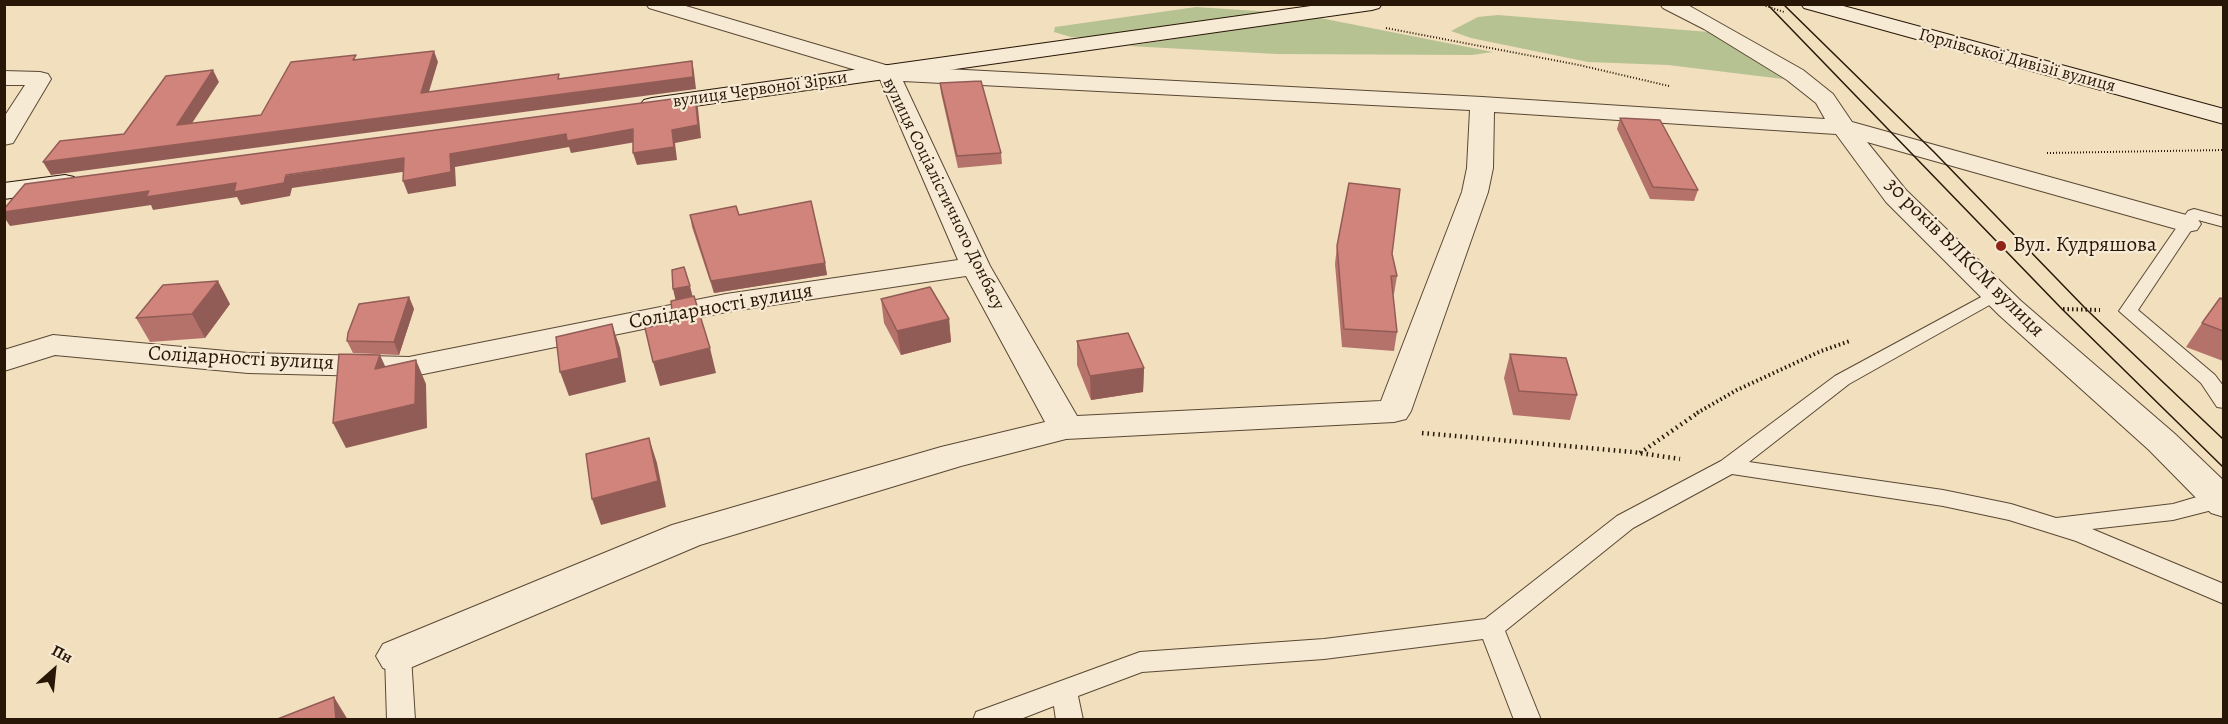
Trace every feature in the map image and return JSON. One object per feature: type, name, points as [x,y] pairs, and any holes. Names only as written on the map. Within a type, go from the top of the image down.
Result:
[{"type":"street","name":"вулиця Соціалістичного Донбасу","points":[[656,4],[888,73],[975,266],[1066,428]]},
{"type":"street","name":"вулиця Червоної Зірки","points":[[629,108],[1372,4]]},
{"type":"street","name":"30 років ВЛКСМ вулиця","points":[[1670,4],[1711,25],[1795,75],[1825,99],[1843,127],[1896,196],[1996,294],[2162,442],[2222,501]]},
{"type":"street","name":"Горлівської Дивізії вулиця","points":[[1811,4],[2223,117]]},
{"type":"street","points":[[888,73],[1482,104],[1843,127],[2187,224]]},
{"type":"street","points":[[4,78],[40,79],[4,138]]},
{"type":"street","points":[[398,656],[686,535],[954,456],[1066,428],[1394,411],[1475,192],[1480,168],[1482,104]]},
{"type":"street","points":[[4,191],[87,180]]},
{"type":"street","name":"Солідарності вулиця","points":[[4,361],[53,345],[248,363],[409,366],[726,303],[975,266]]},
{"type":"lane","points":[[2223,222],[2194,214],[2128,311],[2216,381],[2223,402]]},
{"type":"lane","points":[[986,720],[1140,662],[1324,650],[1491,628],[1625,522],[1729,466],[1842,380],[1996,294]]},
{"type":"lane","points":[[1729,466],[1943,498],[2012,512],[2149,561],[2223,595]]},
{"type":"lane","points":[[2053,525],[2173,512],[2222,501]]},
{"type":"lane","points":[[1491,628],[1528,720]]},
{"type":"lane","points":[[398,656],[401,720]]},
{"type":"lane","points":[[1064,691],[1070,720]]},
{"type":"path","points":[[2218,4],[2223,5]]},
{"type":"path","points":[[1381,27],[1578,65],[1676,87]]},
{"type":"path","points":[[2043,153],[2223,150]]},
{"type":"path","points":[[1640,453],[1694,415],[1737,390],[1821,351],[1852,340]]},
{"type":"path","points":[[1411,432],[1640,453],[1729,466]]},
{"type":"green space","points":[[1196,7],[1273,12],[1094,38],[1071,37],[1054,32],[1055,27]]},
{"type":"green space","points":[[1498,15],[1709,32],[1783,79],[1668,65],[1588,62],[1471,38],[1451,31],[1478,17]]},
{"type":"green space","points":[[1315,17],[1493,52],[1472,55],[1277,54],[1128,46]]},
{"type":"building","points":[[434,51],[421,93],[559,74],[558,79],[692,61],[693,77],[43,162],[60,141],[124,134],[166,76],[213,70],[177,125],[261,115],[291,62],[356,55],[353,60]]},
{"type":"building","points":[[981,81],[1001,153],[957,156],[940,83]]},
{"type":"building","points":[[695,96],[698,125],[672,130],[674,147],[633,153],[633,129],[567,141],[566,134],[450,154],[451,172],[403,181],[404,158],[286,175],[284,183],[234,192],[236,183],[146,197],[149,191],[4,212],[4,209],[25,184]]},
{"type":"building","points":[[1620,118],[1660,120],[1698,190],[1653,187]]},
{"type":"building","points":[[1349,183],[1400,189],[1392,254],[1397,276],[1391,276],[1397,332],[1344,329],[1337,246]]},
{"type":"building","points":[[811,201],[825,263],[711,281],[690,215],[736,206],[739,215]]},
{"type":"building","points":[[684,267],[690,286],[673,289],[672,270]]},
{"type":"building","points":[[218,281],[192,314],[136,318],[163,285]]},
{"type":"building","points":[[930,287],[949,319],[897,331],[881,299]]},
{"type":"building","points":[[694,296],[710,348],[653,362],[645,328],[673,322],[671,301]]},
{"type":"building","points":[[409,297],[394,342],[347,341],[359,304]]},
{"type":"building","points":[[2220,298],[2223,299],[2223,331],[2202,323]]},
{"type":"building","points":[[612,324],[619,358],[560,372],[556,337]]},
{"type":"building","points":[[1128,333],[1144,368],[1090,376],[1077,341]]},
{"type":"building","points":[[339,354],[380,355],[375,369],[416,360],[415,404],[333,423]]},
{"type":"building","points":[[1510,354],[1566,358],[1577,395],[1519,391]]},
{"type":"building","points":[[649,438],[658,481],[592,499],[586,454]]},
{"type":"building","points":[[334,697],[336,720],[275,720]]},
{"type":"tram line","points":[[1767,4],[2062,309],[2224,468]]},
{"type":"tram line","points":[[1783,4],[1934,152],[2087,310],[2224,440]]},
{"type":"place","name":"Вул. Кудряшова","points":[[2001,246]]}]
